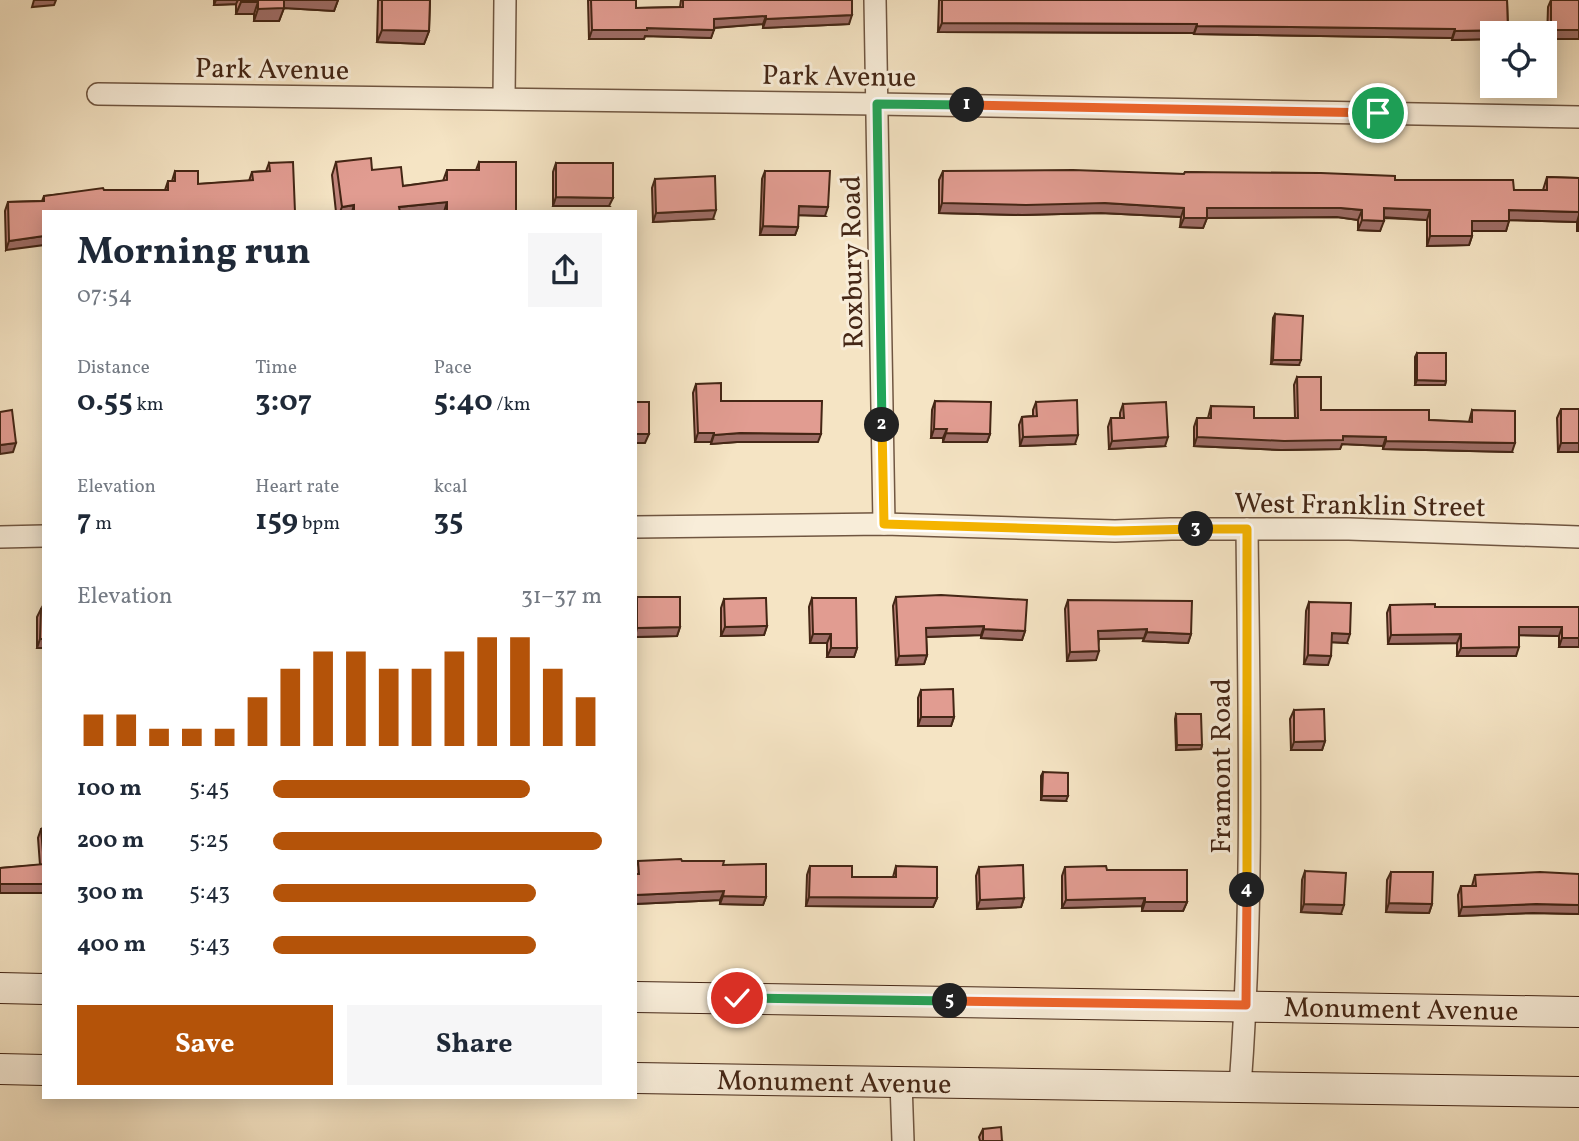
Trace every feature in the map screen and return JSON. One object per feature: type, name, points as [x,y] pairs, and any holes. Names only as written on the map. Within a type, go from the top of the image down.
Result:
[{"type":"street","points":[[504,98],[505,0]]},
{"type":"street","name":"Roxbury Road","points":[[875,0],[884,524]]},
{"type":"street","name":"Park Avenue","points":[[98,94],[504,98],[1579,117]]},
{"type":"street","name":"West Franklin Street","points":[[637,527],[884,524],[1115,531],[1349,530],[1579,537]]},
{"type":"street","name":"Framont Road","points":[[1240,1087],[1246,1005],[1249,720],[1247,529]]},
{"type":"street","points":[[0,537],[42,536]]},
{"type":"street","points":[[0,988],[42,989]]},
{"type":"street","name":"Monument Avenue","points":[[637,997],[1579,1012]]},
{"type":"street","points":[[0,1069],[42,1070]]},
{"type":"street","name":"Monument Avenue","points":[[637,1078],[1579,1092]]},
{"type":"street","points":[[901,1082],[903,1141]]},
{"type":"building","points":[[241,0],[284,0],[284,8],[258,9],[258,2]]},
{"type":"building","points":[[382,0],[430,0],[429,31],[382,30]]},
{"type":"building","points":[[591,0],[636,0],[636,8],[683,7],[683,0],[852,0],[852,15],[714,19],[714,30],[592,30]]},
{"type":"building","points":[[942,0],[1507,0],[1508,21],[1480,21],[1480,31],[1455,31],[1197,24],[942,23]]},
{"type":"building","points":[[1551,0],[1579,0],[1579,30],[1557,30],[1557,21],[1551,21]]},
{"type":"building","points":[[371,158],[372,170],[401,167],[403,186],[447,180],[447,170],[479,170],[479,162],[516,162],[516,210],[447,210],[447,202],[399,207],[400,210],[354,210],[354,205],[342,207],[336,162]]},
{"type":"building","points":[[293,162],[295,210],[42,210],[42,236],[9,241],[8,202],[44,201],[44,196],[103,188],[168,190],[168,181],[175,181],[175,171],[198,171],[198,184],[253,180],[252,172],[270,171],[269,163]]},
{"type":"building","points":[[556,163],[613,163],[613,198],[556,197]]},
{"type":"building","points":[[1073,170],[1184,174],[1321,173],[1395,176],[1395,180],[1513,180],[1514,190],[1547,190],[1547,177],[1579,178],[1579,212],[1509,210],[1509,221],[1472,221],[1472,236],[1430,236],[1430,210],[1384,208],[1384,221],[1362,220],[1362,210],[1341,208],[1207,208],[1207,218],[1184,218],[1184,208],[1105,203],[942,203],[943,171]]},
{"type":"building","points":[[765,171],[830,171],[828,207],[799,206],[798,227],[763,226]]},
{"type":"building","points":[[715,176],[716,210],[656,213],[655,179]]},
{"type":"building","points":[[1275,314],[1303,316],[1301,360],[1273,360]]},
{"type":"building","points":[[1417,353],[1446,353],[1446,381],[1417,380]]},
{"type":"building","points":[[1297,377],[1321,377],[1321,410],[1429,410],[1429,420],[1472,422],[1472,410],[1515,411],[1515,443],[1386,441],[1386,437],[1343,436],[1343,440],[1284,441],[1197,437],[1197,418],[1211,418],[1211,406],[1254,407],[1254,418],[1298,418]]},
{"type":"building","points":[[721,383],[721,401],[822,401],[821,434],[698,433],[696,384]]},
{"type":"building","points":[[1077,400],[1078,435],[1023,437],[1022,417],[1037,416],[1036,402]]},
{"type":"building","points":[[935,401],[991,402],[990,434],[946,433],[947,429],[934,429]]},
{"type":"building","points":[[637,402],[649,402],[649,434],[637,434]]},
{"type":"building","points":[[1166,402],[1168,437],[1112,441],[1111,418],[1124,418],[1123,404]]},
{"type":"building","points":[[1561,409],[1579,409],[1579,443],[1561,443]]},
{"type":"building","points":[[12,410],[16,443],[0,445],[0,412]]},
{"type":"building","points":[[941,595],[1027,600],[1025,631],[984,629],[984,626],[926,628],[927,655],[899,656],[896,597]]},
{"type":"building","points":[[637,597],[680,597],[680,627],[637,628]]},
{"type":"building","points":[[766,598],[767,626],[725,627],[724,599]]},
{"type":"building","points":[[812,598],[856,598],[857,648],[831,648],[831,634],[813,634]]},
{"type":"building","points":[[1068,600],[1192,601],[1191,634],[1147,632],[1147,629],[1098,631],[1099,651],[1070,652]]},
{"type":"building","points":[[1309,602],[1351,603],[1350,634],[1332,633],[1331,656],[1308,655]]},
{"type":"building","points":[[1435,604],[1435,607],[1579,607],[1579,638],[1562,638],[1562,627],[1519,627],[1519,647],[1461,648],[1461,634],[1391,635],[1390,605]]},
{"type":"building","points":[[41,609],[42,609],[42,639]]},
{"type":"building","points":[[953,689],[954,717],[921,717],[921,690]]},
{"type":"building","points":[[1324,709],[1325,741],[1294,742],[1294,710]]},
{"type":"building","points":[[1176,714],[1201,714],[1202,745],[1177,745]]},
{"type":"building","points":[[1043,772],[1068,773],[1068,796],[1042,796]]},
{"type":"building","points":[[681,859],[724,861],[723,865],[766,864],[766,897],[723,896],[724,891],[637,895],[638,861]]},
{"type":"building","points":[[42,864],[42,884],[0,884],[0,868]]},
{"type":"building","points":[[1023,865],[1024,898],[980,900],[979,867]]},
{"type":"building","points":[[810,866],[852,866],[852,877],[896,877],[896,866],[937,867],[937,898],[809,897]]},
{"type":"building","points":[[1106,866],[1107,870],[1187,870],[1187,902],[1145,902],[1145,898],[1066,900],[1065,867]]},
{"type":"building","points":[[1305,871],[1346,873],[1344,905],[1304,904]]},
{"type":"building","points":[[1391,872],[1433,872],[1432,904],[1389,903]]},
{"type":"building","points":[[1540,872],[1579,874],[1579,905],[1462,907],[1461,886],[1476,886],[1475,875]]},
{"type":"building","points":[[1001,1127],[1002,1141],[983,1141],[983,1129]]},
{"type":"route","points":[[737,998],[1246,1005],[1249,707],[1247,529],[1115,531],[884,524],[877,104],[1378,113]]}]
